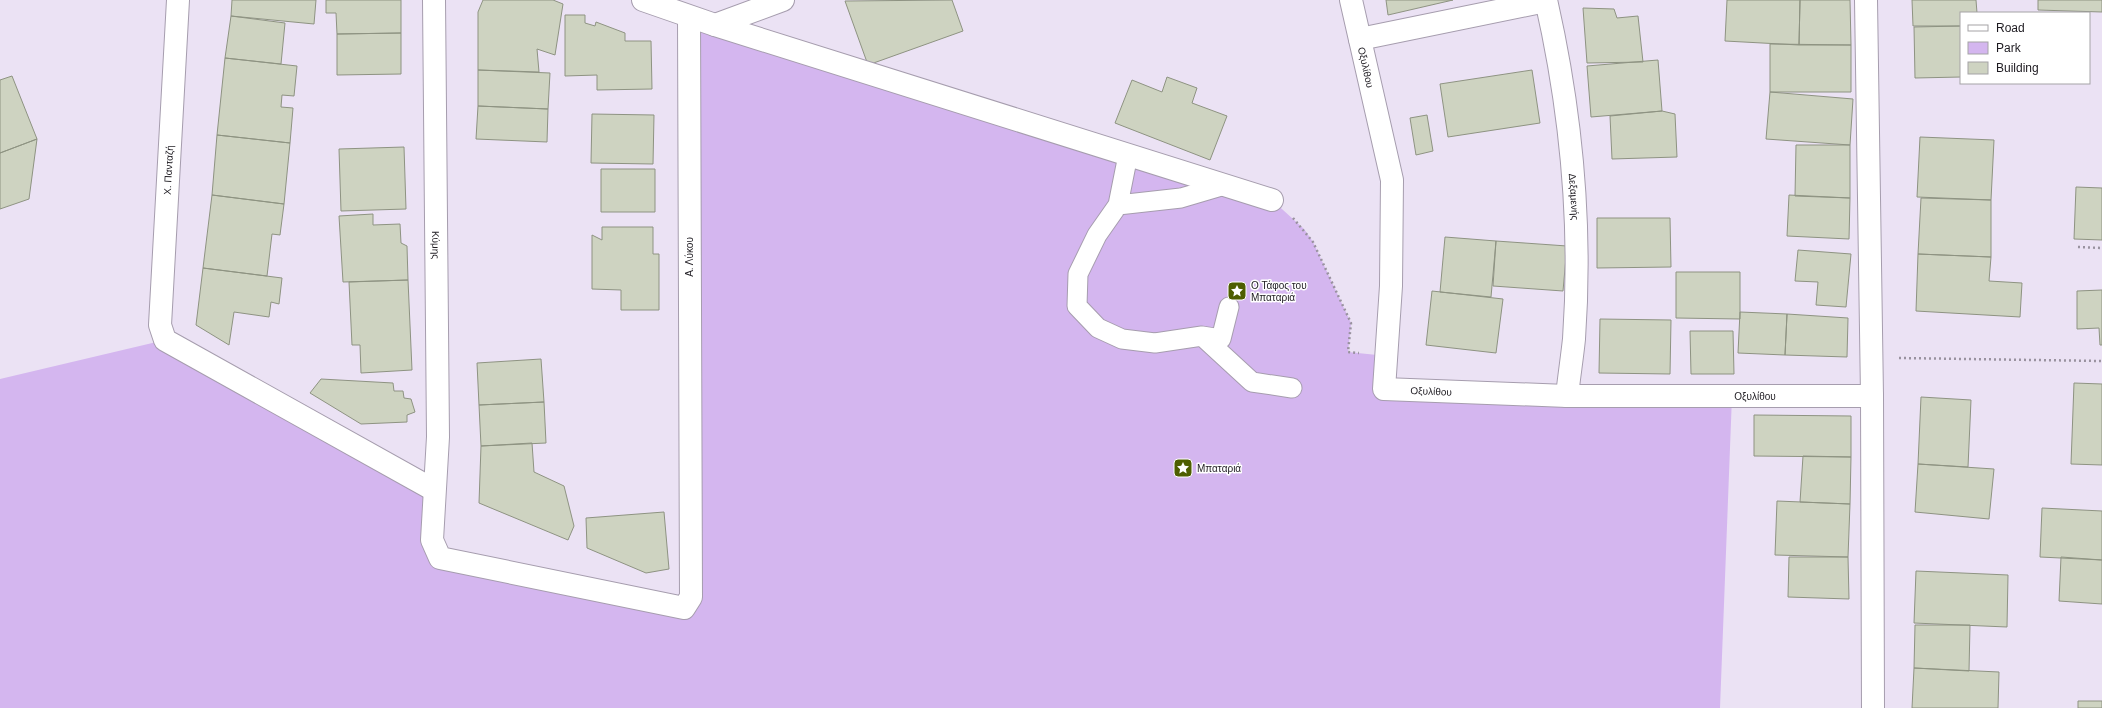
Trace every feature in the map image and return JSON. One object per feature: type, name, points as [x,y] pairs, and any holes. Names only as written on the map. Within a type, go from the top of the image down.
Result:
[{"type":"street","name":"Χ. Πανταζή","points":[[178,0],[160,325],[165,340],[434,490]]},
{"type":"street","name":"Κύμης","points":[[434,0],[438,437],[432,540],[440,558],[684,608],[691,597]]},
{"type":"street","points":[[643,0],[689,17],[1272,200]]},
{"type":"street","points":[[715,25],[783,0]]},
{"type":"street","name":"Οξυλίθου","points":[[1351,0],[1392,180],[1391,286],[1384,389],[1567,396],[1872,396]]},
{"type":"street","points":[[1360,39],[1546,0]]},
{"type":"street","name":"Δεξαμενής","points":[[1546,0],[1573,156],[1576,260],[1574,324],[1567,396]]},
{"type":"street","points":[[1866,0],[1872,396],[1873,708]]},
{"type":"street","name":"Α. Λύκου","points":[[689,17],[691,597]]},
{"type":"street","points":[[1128,155],[1118,205],[1097,235],[1078,274],[1077,306],[1098,328],[1122,339],[1155,343],[1202,336],[1221,339],[1230,307]]},
{"type":"street","points":[[1118,205],[1180,198],[1225,185]]},
{"type":"street","points":[[1202,336],[1252,382],[1292,388]]},
{"type":"path","points":[[1272,200],[1304,229],[1313,242],[1351,324],[1348,352],[1387,356]]},
{"type":"path","points":[[2078,247],[2102,248]]},
{"type":"path","points":[[1871,358],[2102,361]]},
{"type":"green space","points":[[689,17],[1272,200],[1304,229],[1313,242],[1351,323],[1348,352],[1387,356],[1384,389],[1732,396],[1720,708],[0,708],[0,379],[165,340],[434,490],[440,558],[684,608]]},
{"type":"building","points":[[232,0],[316,0],[314,24],[231,16]]},
{"type":"building","points":[[326,0],[401,0],[401,33],[337,34],[336,13],[326,13]]},
{"type":"building","points":[[483,0],[553,0],[563,4],[555,55],[537,49],[539,72],[478,70],[478,12]]},
{"type":"building","points":[[952,0],[963,31],[868,65],[845,1]]},
{"type":"building","points":[[1386,0],[1453,0],[1388,15]]},
{"type":"building","points":[[1727,0],[1800,0],[1799,45],[1725,41]]},
{"type":"building","points":[[1800,0],[1850,0],[1851,45],[1799,45]]},
{"type":"building","points":[[1912,0],[1976,0],[1977,12],[1960,12],[1960,26],[1913,26]]},
{"type":"building","points":[[2038,0],[2102,0],[2102,12],[2038,10]]},
{"type":"building","points":[[1583,8],[1614,9],[1617,18],[1638,16],[1643,62],[1587,63]]},
{"type":"building","points":[[565,15],[585,15],[585,23],[595,26],[596,22],[625,33],[625,41],[651,41],[652,89],[597,90],[597,75],[565,76]]},
{"type":"building","points":[[231,16],[285,23],[281,64],[225,58]]},
{"type":"building","points":[[1960,26],[1960,77],[1915,78],[1914,27]]},
{"type":"building","points":[[401,33],[401,74],[337,75],[337,34]]},
{"type":"building","points":[[1770,44],[1851,45],[1851,92],[1770,92]]},
{"type":"building","points":[[225,58],[297,66],[294,96],[282,95],[281,107],[293,108],[290,143],[217,135]]},
{"type":"building","points":[[1658,60],[1662,111],[1591,117],[1587,66]]},
{"type":"building","points":[[478,70],[550,73],[548,109],[478,106]]},
{"type":"building","points":[[1532,70],[1540,123],[1448,137],[1440,84]]},
{"type":"building","points":[[12,76],[37,139],[0,153],[0,80]]},
{"type":"building","points":[[1167,77],[1197,88],[1192,103],[1227,116],[1210,160],[1115,123],[1132,80],[1162,92]]},
{"type":"building","points":[[1770,92],[1853,99],[1850,145],[1766,139]]},
{"type":"building","points":[[478,106],[548,109],[547,142],[476,139]]},
{"type":"building","points":[[1662,111],[1675,114],[1677,157],[1612,159],[1610,116]]},
{"type":"building","points":[[592,114],[654,115],[653,164],[591,163]]},
{"type":"building","points":[[1427,115],[1433,151],[1416,155],[1410,118]]},
{"type":"building","points":[[217,135],[290,143],[284,204],[212,195]]},
{"type":"building","points":[[1920,137],[1994,140],[1991,200],[1917,197]]},
{"type":"building","points":[[37,139],[29,199],[0,209],[0,153]]},
{"type":"building","points":[[1796,145],[1850,145],[1850,198],[1795,196]]},
{"type":"building","points":[[404,147],[406,209],[341,211],[339,149]]},
{"type":"building","points":[[601,169],[655,169],[655,212],[601,212]]},
{"type":"building","points":[[2076,187],[2102,188],[2102,240],[2074,239]]},
{"type":"building","points":[[212,195],[284,204],[280,235],[272,234],[267,276],[203,268]]},
{"type":"building","points":[[1789,195],[1850,198],[1849,239],[1787,236]]},
{"type":"building","points":[[1921,198],[1991,200],[1991,257],[1918,254]]},
{"type":"building","points":[[373,214],[373,225],[400,224],[401,243],[407,246],[408,280],[343,282],[339,216]]},
{"type":"building","points":[[1597,218],[1670,218],[1671,267],[1597,268]]},
{"type":"building","points":[[602,227],[653,227],[653,254],[659,254],[659,310],[621,310],[621,290],[592,289],[592,235],[602,240]]},
{"type":"building","points":[[1445,237],[1496,241],[1491,297],[1440,292]]},
{"type":"building","points":[[1496,241],[1567,246],[1563,291],[1493,286]]},
{"type":"building","points":[[1798,250],[1851,254],[1846,307],[1816,305],[1818,282],[1795,281]]},
{"type":"building","points":[[1918,254],[1991,257],[1989,281],[2022,283],[2020,317],[1916,311]]},
{"type":"building","points":[[203,268],[282,278],[279,304],[271,302],[269,317],[234,312],[229,345],[196,325]]},
{"type":"building","points":[[1676,272],[1740,272],[1740,319],[1676,318]]},
{"type":"building","points":[[408,280],[412,370],[361,373],[360,345],[352,345],[349,282]]},
{"type":"building","points":[[2102,290],[2102,345],[2100,345],[2099,328],[2077,329],[2077,291]]},
{"type":"building","points":[[1432,291],[1503,299],[1496,353],[1426,345]]},
{"type":"building","points":[[1740,312],[1787,314],[1785,355],[1738,353]]},
{"type":"building","points":[[1787,314],[1848,318],[1847,357],[1785,355]]},
{"type":"building","points":[[1600,319],[1671,320],[1670,374],[1599,373]]},
{"type":"building","points":[[1690,331],[1733,331],[1734,374],[1691,374]]},
{"type":"building","points":[[541,359],[544,402],[479,405],[477,363]]},
{"type":"building","points":[[321,379],[393,383],[394,391],[403,391],[404,398],[411,399],[415,412],[407,415],[407,422],[361,424],[310,393]]},
{"type":"building","points":[[2074,383],[2102,384],[2102,465],[2071,464]]},
{"type":"building","points":[[1921,397],[1971,400],[1968,467],[1918,464]]},
{"type":"building","points":[[544,402],[546,443],[481,446],[479,405]]},
{"type":"building","points":[[1754,415],[1851,416],[1851,457],[1754,456]]},
{"type":"building","points":[[532,443],[534,472],[564,486],[574,526],[568,540],[479,503],[481,446]]},
{"type":"building","points":[[1803,456],[1851,457],[1850,504],[1800,502]]},
{"type":"building","points":[[1918,464],[1994,469],[1989,519],[1915,512]]},
{"type":"building","points":[[1777,501],[1850,504],[1848,557],[1775,555]]},
{"type":"building","points":[[2042,508],[2102,511],[2102,560],[2040,557]]},
{"type":"building","points":[[664,512],[669,569],[646,573],[587,548],[586,518]]},
{"type":"building","points":[[1789,557],[1848,557],[1849,599],[1788,597]]},
{"type":"building","points":[[2061,557],[2102,560],[2102,604],[2059,601]]},
{"type":"building","points":[[1916,571],[2008,575],[2007,627],[1914,623]]},
{"type":"building","points":[[1915,625],[1970,625],[1969,671],[1914,668]]},
{"type":"building","points":[[1914,668],[1999,672],[1998,708],[1912,708]]},
{"type":"building","points":[[2078,701],[2102,701],[2102,708],[2078,708]]},
{"type":"place","name":"Ο Τάφος του Μπαταριά","points":[[1237,291]]},
{"type":"place","name":"Μπαταριά","points":[[1183,468]]}]
